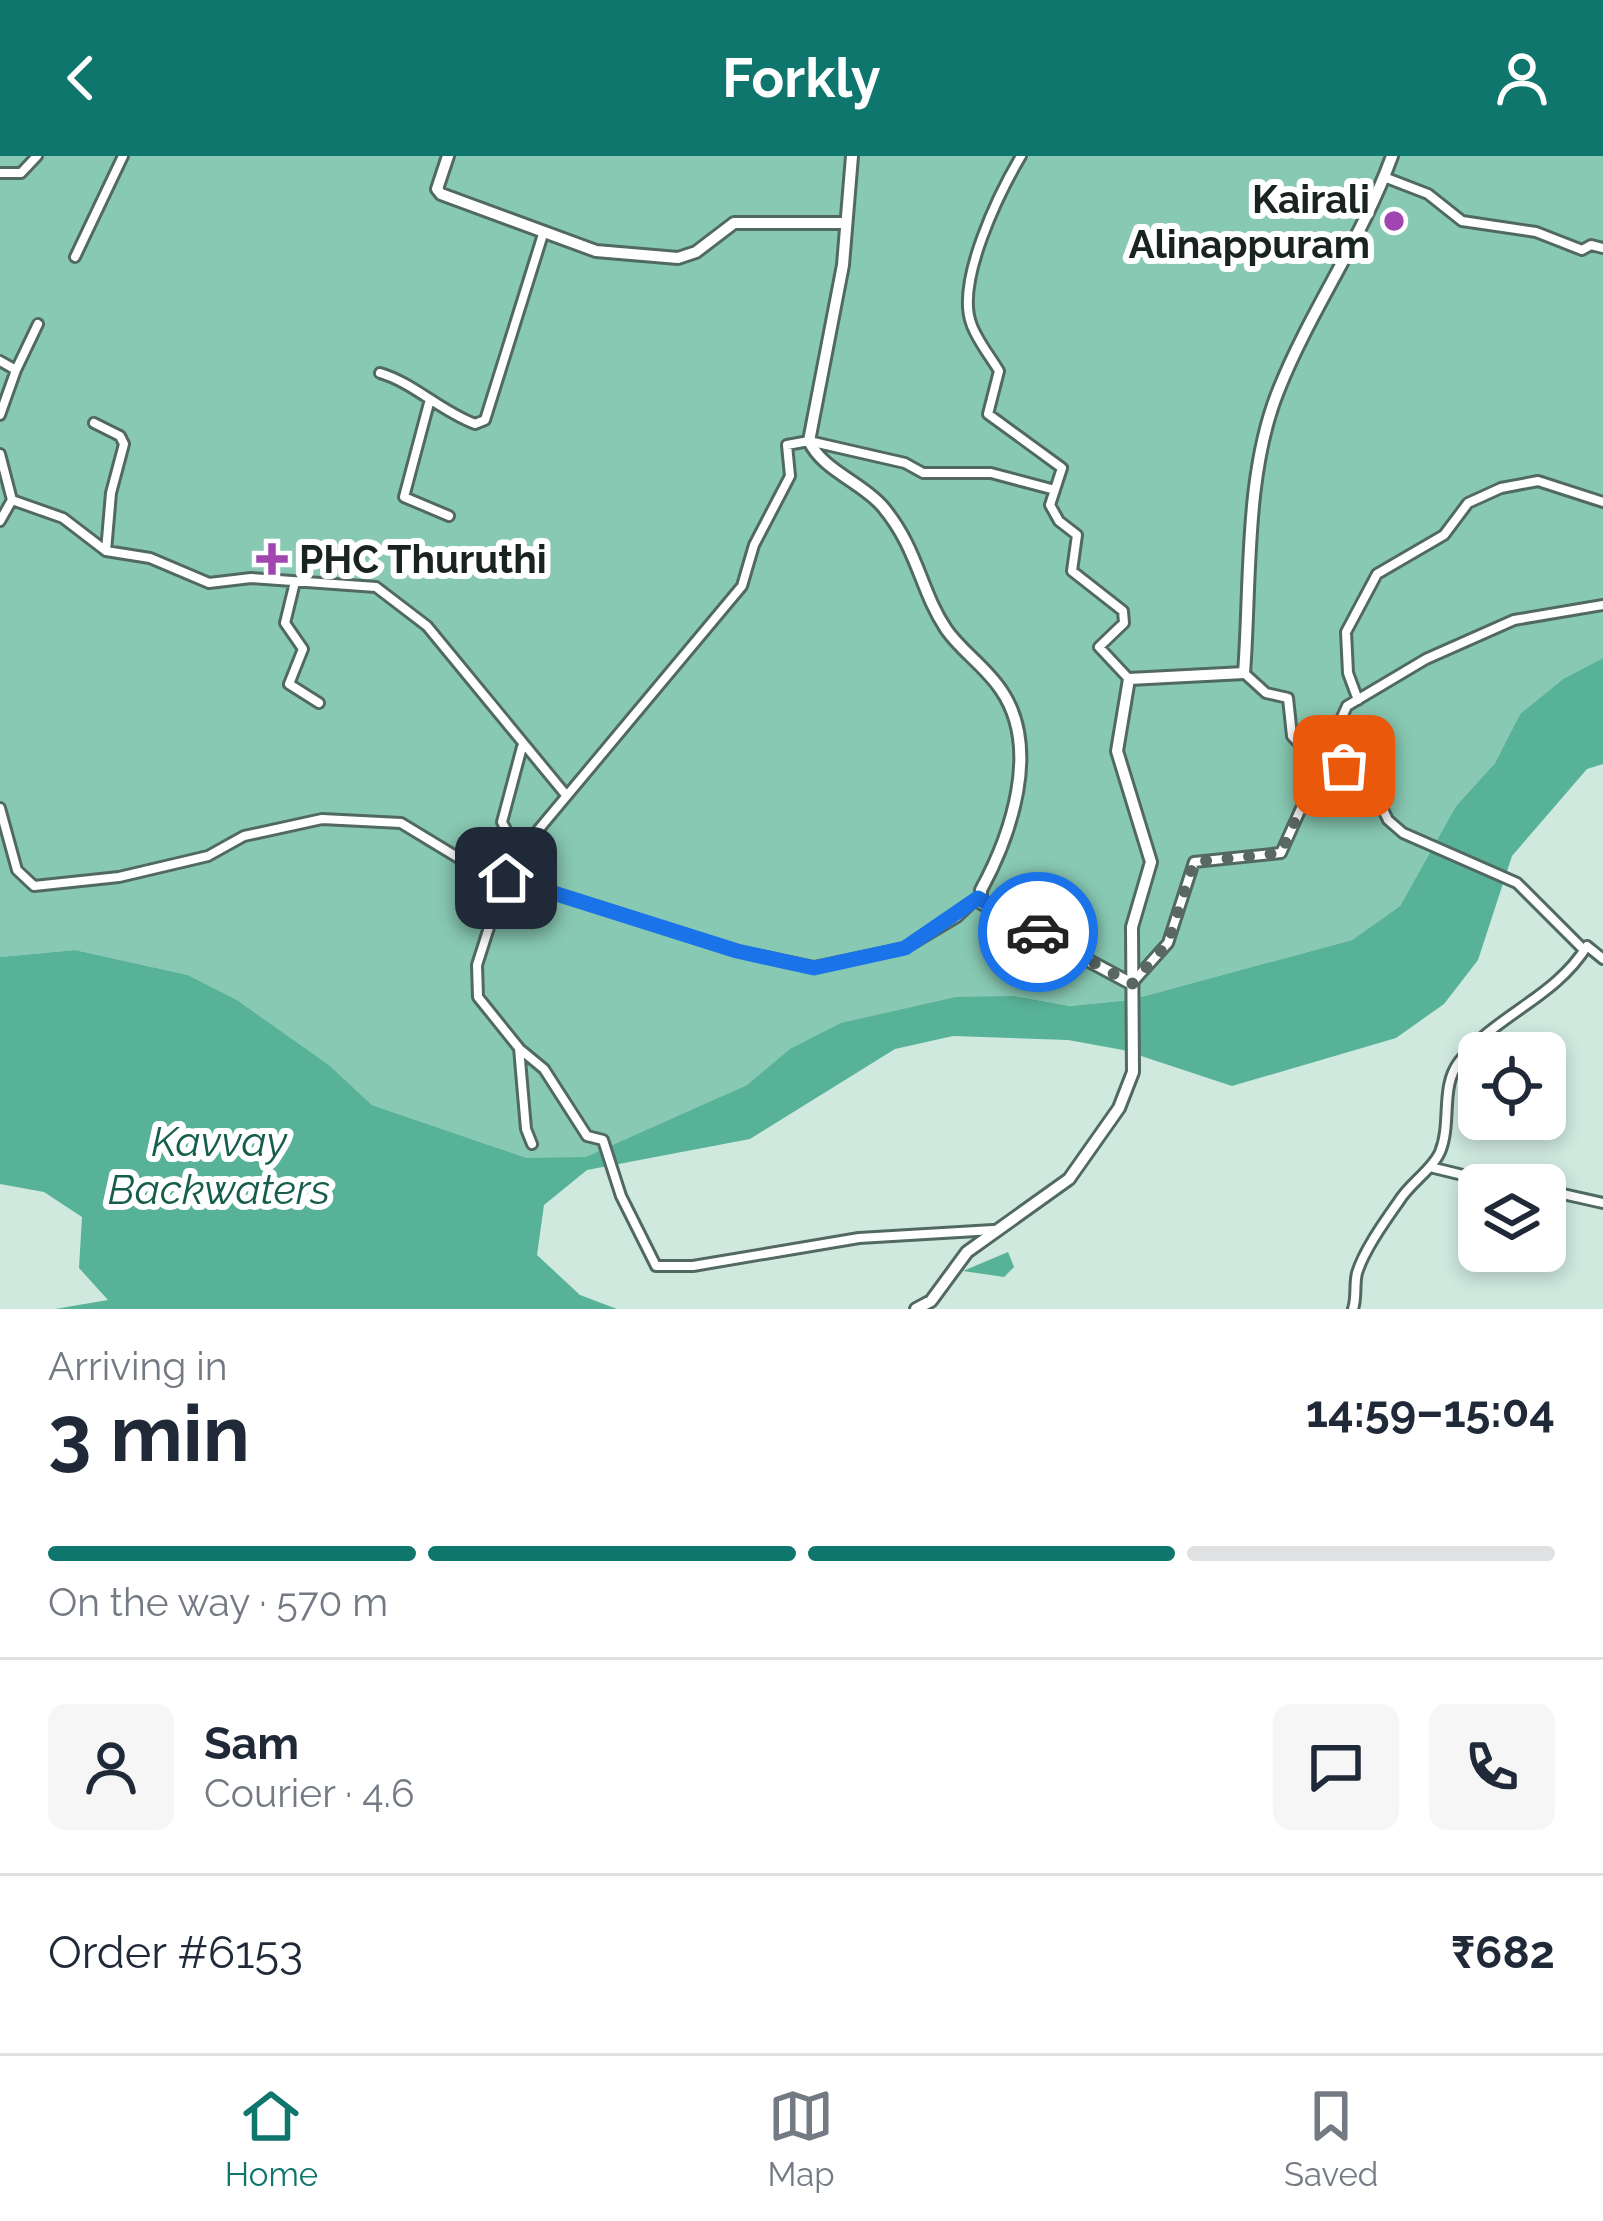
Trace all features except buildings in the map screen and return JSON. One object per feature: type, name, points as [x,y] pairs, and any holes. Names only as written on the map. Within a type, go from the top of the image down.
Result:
[{"type":"street","points":[[0,173],[21,173],[37,156]]},
{"type":"street","points":[[74,257],[123,156]]},
{"type":"street","points":[[448,156],[437,189],[441,194],[596,251],[678,258],[696,252],[734,223],[844,223]]},
{"type":"street","points":[[0,808],[17,870],[34,886],[158,868],[208,856],[244,836],[322,819],[401,823],[506,878],[737,951],[814,968],[905,948],[978,898],[1013,818],[1018,762],[1012,710],[974,654],[944,627],[918,559],[894,521],[863,488],[816,455],[809,441],[843,265],[852,156]]},
{"type":"street","points":[[1021,156],[983,236],[968,309],[971,326],[999,371],[988,414],[1063,468],[1052,512],[1077,535],[1072,571],[1123,611],[1119,631],[1099,647],[1130,679],[1244,673],[1266,693],[1288,698],[1292,736],[1323,757],[1365,772],[1388,820],[1438,850],[1517,883],[1584,950]]},
{"type":"street","points":[[1244,673],[1259,476],[1278,390],[1392,156]]},
{"type":"street","points":[[1384,177],[1428,194],[1462,221],[1536,232],[1582,250],[1591,244],[1603,248]]},
{"type":"street","points":[[380,373],[398,378],[429,403],[475,424],[485,420],[544,230]]},
{"type":"street","points":[[0,415],[38,324]]},
{"type":"street","points":[[0,361],[16,370]]},
{"type":"street","points":[[429,403],[404,497],[449,516]]},
{"type":"street","points":[[94,423],[120,436],[124,444],[111,493],[106,551]]},
{"type":"street","points":[[994,1230],[859,1238],[694,1266],[656,1266],[621,1196],[603,1140],[586,1136],[544,1069],[519,1048],[478,997],[477,965],[484,935],[518,853],[742,586],[754,545],[790,476],[787,445],[809,441],[905,463],[923,473],[991,473],[1055,490]]},
{"type":"street","points":[[0,454],[12,500],[0,521]]},
{"type":"street","points":[[1358,700],[1348,673],[1346,632],[1376,574],[1444,535],[1468,503],[1502,488],[1538,482],[1603,502]]},
{"type":"street","points":[[12,500],[63,518],[81,537],[106,551],[150,558],[209,584],[251,578],[376,587],[407,608],[466,672],[566,795]]},
{"type":"street","points":[[295,583],[285,623],[303,649],[289,684],[319,703]]},
{"type":"street","points":[[1132,989],[1168,943],[1194,862],[1281,853],[1347,706],[1426,658],[1514,620],[1603,605]]},
{"type":"street","points":[[916,1309],[931,1301],[968,1252],[1080,1167],[1119,1108],[1133,1072],[1135,909],[1150,862],[1118,751],[1130,679]]},
{"type":"street","points":[[518,853],[502,822],[523,746]]},
{"type":"street","points":[[490,871],[496,854]]},
{"type":"street","points":[[978,898],[1132,989]]},
{"type":"street","points":[[1353,1309],[1362,1263],[1395,1205],[1430,1167],[1442,1145],[1451,1079],[1460,1060],[1485,1034],[1513,1020],[1558,981],[1587,946],[1603,958]]},
{"type":"street","points":[[519,1048],[526,1129],[532,1144]]},
{"type":"street","points":[[1430,1167],[1458,1174]]},
{"type":"street","points":[[1566,1195],[1603,1203]]},
{"type":"street","points":[[931,1301],[945,1309]]},
{"type":"shaded area","points":[[0,156],[1603,156],[1603,658],[1563,679],[1520,714],[1495,763],[1456,806],[1400,906],[1352,940],[1130,1000],[1070,1006],[1015,996],[790,1050],[747,1085],[586,1158],[527,1158],[372,1105],[329,1065],[237,1000],[188,975],[75,950],[0,957]]},
{"type":"water","name":"Kavvay Backwaters","points":[[1603,658],[1603,764],[1587,769],[1512,856],[1478,960],[1444,1004],[1396,1038],[1232,1086],[1123,1050],[1068,1040],[953,1036],[895,1049],[750,1139],[587,1170],[544,1205],[537,1255],[580,1295],[617,1309],[55,1309],[108,1300],[79,1268],[82,1217],[44,1192],[0,1184],[0,957],[75,950],[188,975],[237,1000],[329,1065],[372,1105],[527,1158],[586,1157],[747,1085],[790,1049],[841,1023],[956,997],[1015,996],[1070,1006],[1130,1000],[1352,940],[1400,906],[1456,806],[1495,763],[1520,714],[1563,679]]},
{"type":"water","points":[[1008,1252],[1014,1267],[1004,1277],[963,1271]]},
{"type":"way so far","points":[[1038,932],[1132,984],[1168,943],[1194,862],[1281,853],[1323,757],[1344,766]]},
{"type":"place","name":"Kairali Alinappuram","points":[[1394,221]]},
{"type":"place","name":"PHC Thuruthi","points":[[272,559]]},
{"type":"route","points":[[506,878],[737,951],[814,968],[905,948],[957,917],[978,898],[1038,932]]}]
